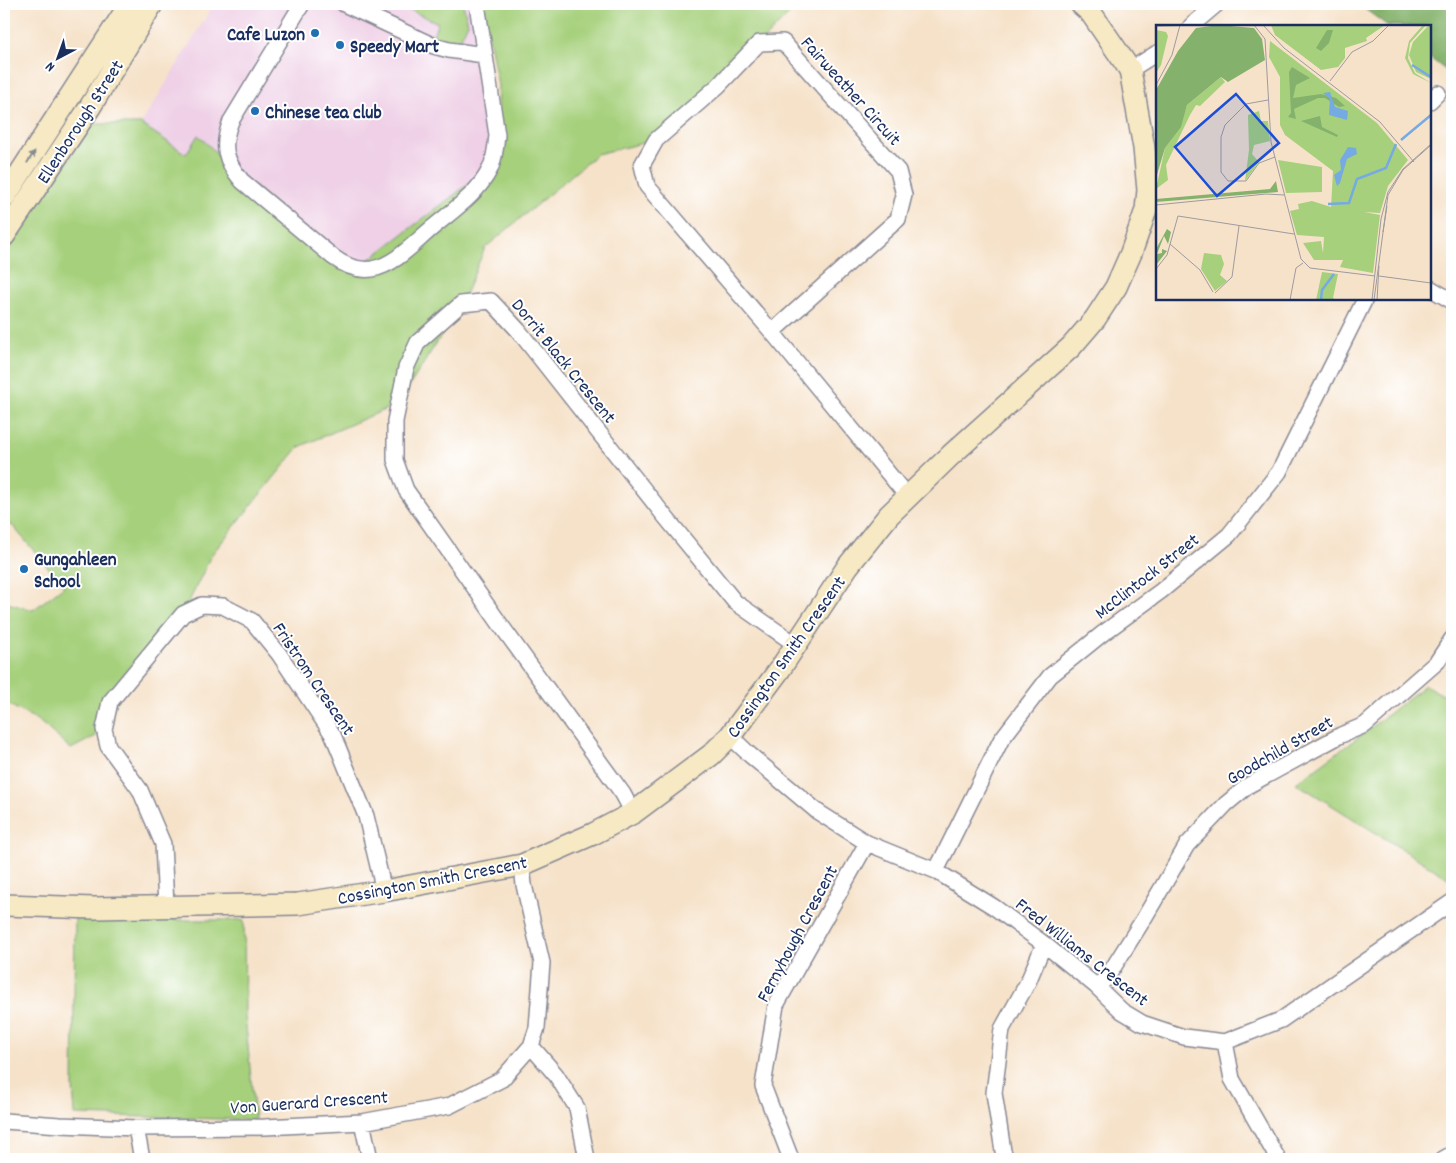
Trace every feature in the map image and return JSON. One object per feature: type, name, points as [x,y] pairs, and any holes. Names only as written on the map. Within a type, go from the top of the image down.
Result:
[{"type":"street","name":"Ellenborough Street","points":[[4,198],[130,4]]},
{"type":"street","name":"Ellenborough Street","points":[[4,236],[90,107],[152,4]]},
{"type":"street","points":[[302,4],[231,121],[226,136],[226,153],[230,166],[242,181],[342,263],[352,268],[371,269],[400,254],[466,199],[476,189],[490,169],[497,135],[477,4]]},
{"type":"street","points":[[344,4],[434,46],[484,55]]},
{"type":"street","name":"Cossington Smith Crescent","points":[[4,906],[94,908],[298,904],[384,891],[522,865],[593,834],[633,813],[711,755],[730,736],[780,669],[848,566],[889,515],[907,496],[1071,347],[1095,319],[1116,287],[1152,201],[1130,70],[1091,13],[1081,4]]},
{"type":"street","points":[[1191,25],[1216,4]]},
{"type":"street","name":"Fairweather Circuit","points":[[772,332],[898,219],[904,194],[898,171],[783,42],[759,43],[718,86],[656,140],[642,165],[647,186],[772,332],[907,496]]},
{"type":"street","points":[[1130,70],[1156,54]]},
{"type":"street","points":[[1431,289],[1452,301]]},
{"type":"street","name":"McClintock Street","points":[[936,871],[1001,740],[1050,676],[1102,634],[1161,592],[1229,535],[1279,472],[1365,300]]},
{"type":"street","name":"Dorrit Black Crescent","points":[[633,813],[623,794],[406,490],[395,460],[395,421],[406,368],[418,342],[461,304],[491,301],[518,330],[662,514],[735,602],[795,644]]},
{"type":"street","name":"Fristrom Crescent","points":[[166,906],[163,844],[140,790],[108,746],[104,729],[110,702],[183,614],[202,606],[223,606],[252,621],[279,654],[333,735],[366,816],[384,891]]},
{"type":"street","name":"Goodchild Street","points":[[1096,986],[1106,979],[1143,920],[1186,845],[1226,804],[1249,785],[1341,735],[1365,725],[1437,662],[1452,640]]},
{"type":"street","name":"Fred Williams Crescent","points":[[730,736],[818,812],[867,843],[936,871],[994,907],[1044,944],[1096,986],[1122,1011],[1142,1023],[1184,1037],[1225,1042],[1281,1020],[1452,902]]},
{"type":"street","name":"Fernyhough Crescent","points":[[791,1159],[763,1086],[776,1005],[867,843]]},
{"type":"street","name":"Von Guerard Crescent","points":[[4,1121],[60,1126],[136,1128],[265,1127],[362,1122],[449,1106],[502,1079],[531,1046],[537,1028],[542,963],[524,885],[522,865]]},
{"type":"street","points":[[1006,1159],[1003,1151],[994,1093],[1002,1029],[1028,982],[1044,944]]},
{"type":"street","points":[[1225,1042],[1232,1080],[1278,1159]]},
{"type":"street","points":[[531,1046],[556,1075],[577,1108],[587,1159]]},
{"type":"street","points":[[362,1122],[370,1159]]},
{"type":"street","points":[[136,1128],[142,1159]]},
{"type":"street","points":[[1443,1159],[1452,1154]]},
{"type":"shaded area","points":[[214,4],[471,4],[495,164],[354,271],[230,166],[198,136],[186,154],[141,124]]},
{"type":"green space","points":[[397,4],[463,4],[468,23],[459,42],[444,40],[433,34],[438,23]]},
{"type":"green space","points":[[483,4],[799,4],[718,86],[656,140],[597,154],[485,248],[461,304],[398,404],[299,447],[212,554],[183,614],[135,671],[96,736],[71,749],[39,721],[4,702],[4,600],[7,603],[33,610],[64,586],[11,524],[4,531],[4,255],[93,124],[141,124],[186,154],[198,135],[230,166],[354,271],[495,164],[498,86]]},
{"type":"green space","points":[[1358,4],[1450,4],[1452,6],[1452,75],[1431,59],[1431,25],[1387,25]]},
{"type":"green space","points":[[1425,685],[1452,700],[1452,875],[1448,878],[1296,783]]},
{"type":"green space","points":[[75,916],[155,920],[244,920],[245,1015],[255,1120],[75,1115],[73,1087]]},
{"type":"place","name":"Cafe Luzon","points":[[315,33]]},
{"type":"place","name":"Speedy Mart","points":[[340,45]]},
{"type":"place","name":"Chinese tea club","points":[[255,111]]},
{"type":"place","name":"Gungahleen School","points":[[24,569]]}]
